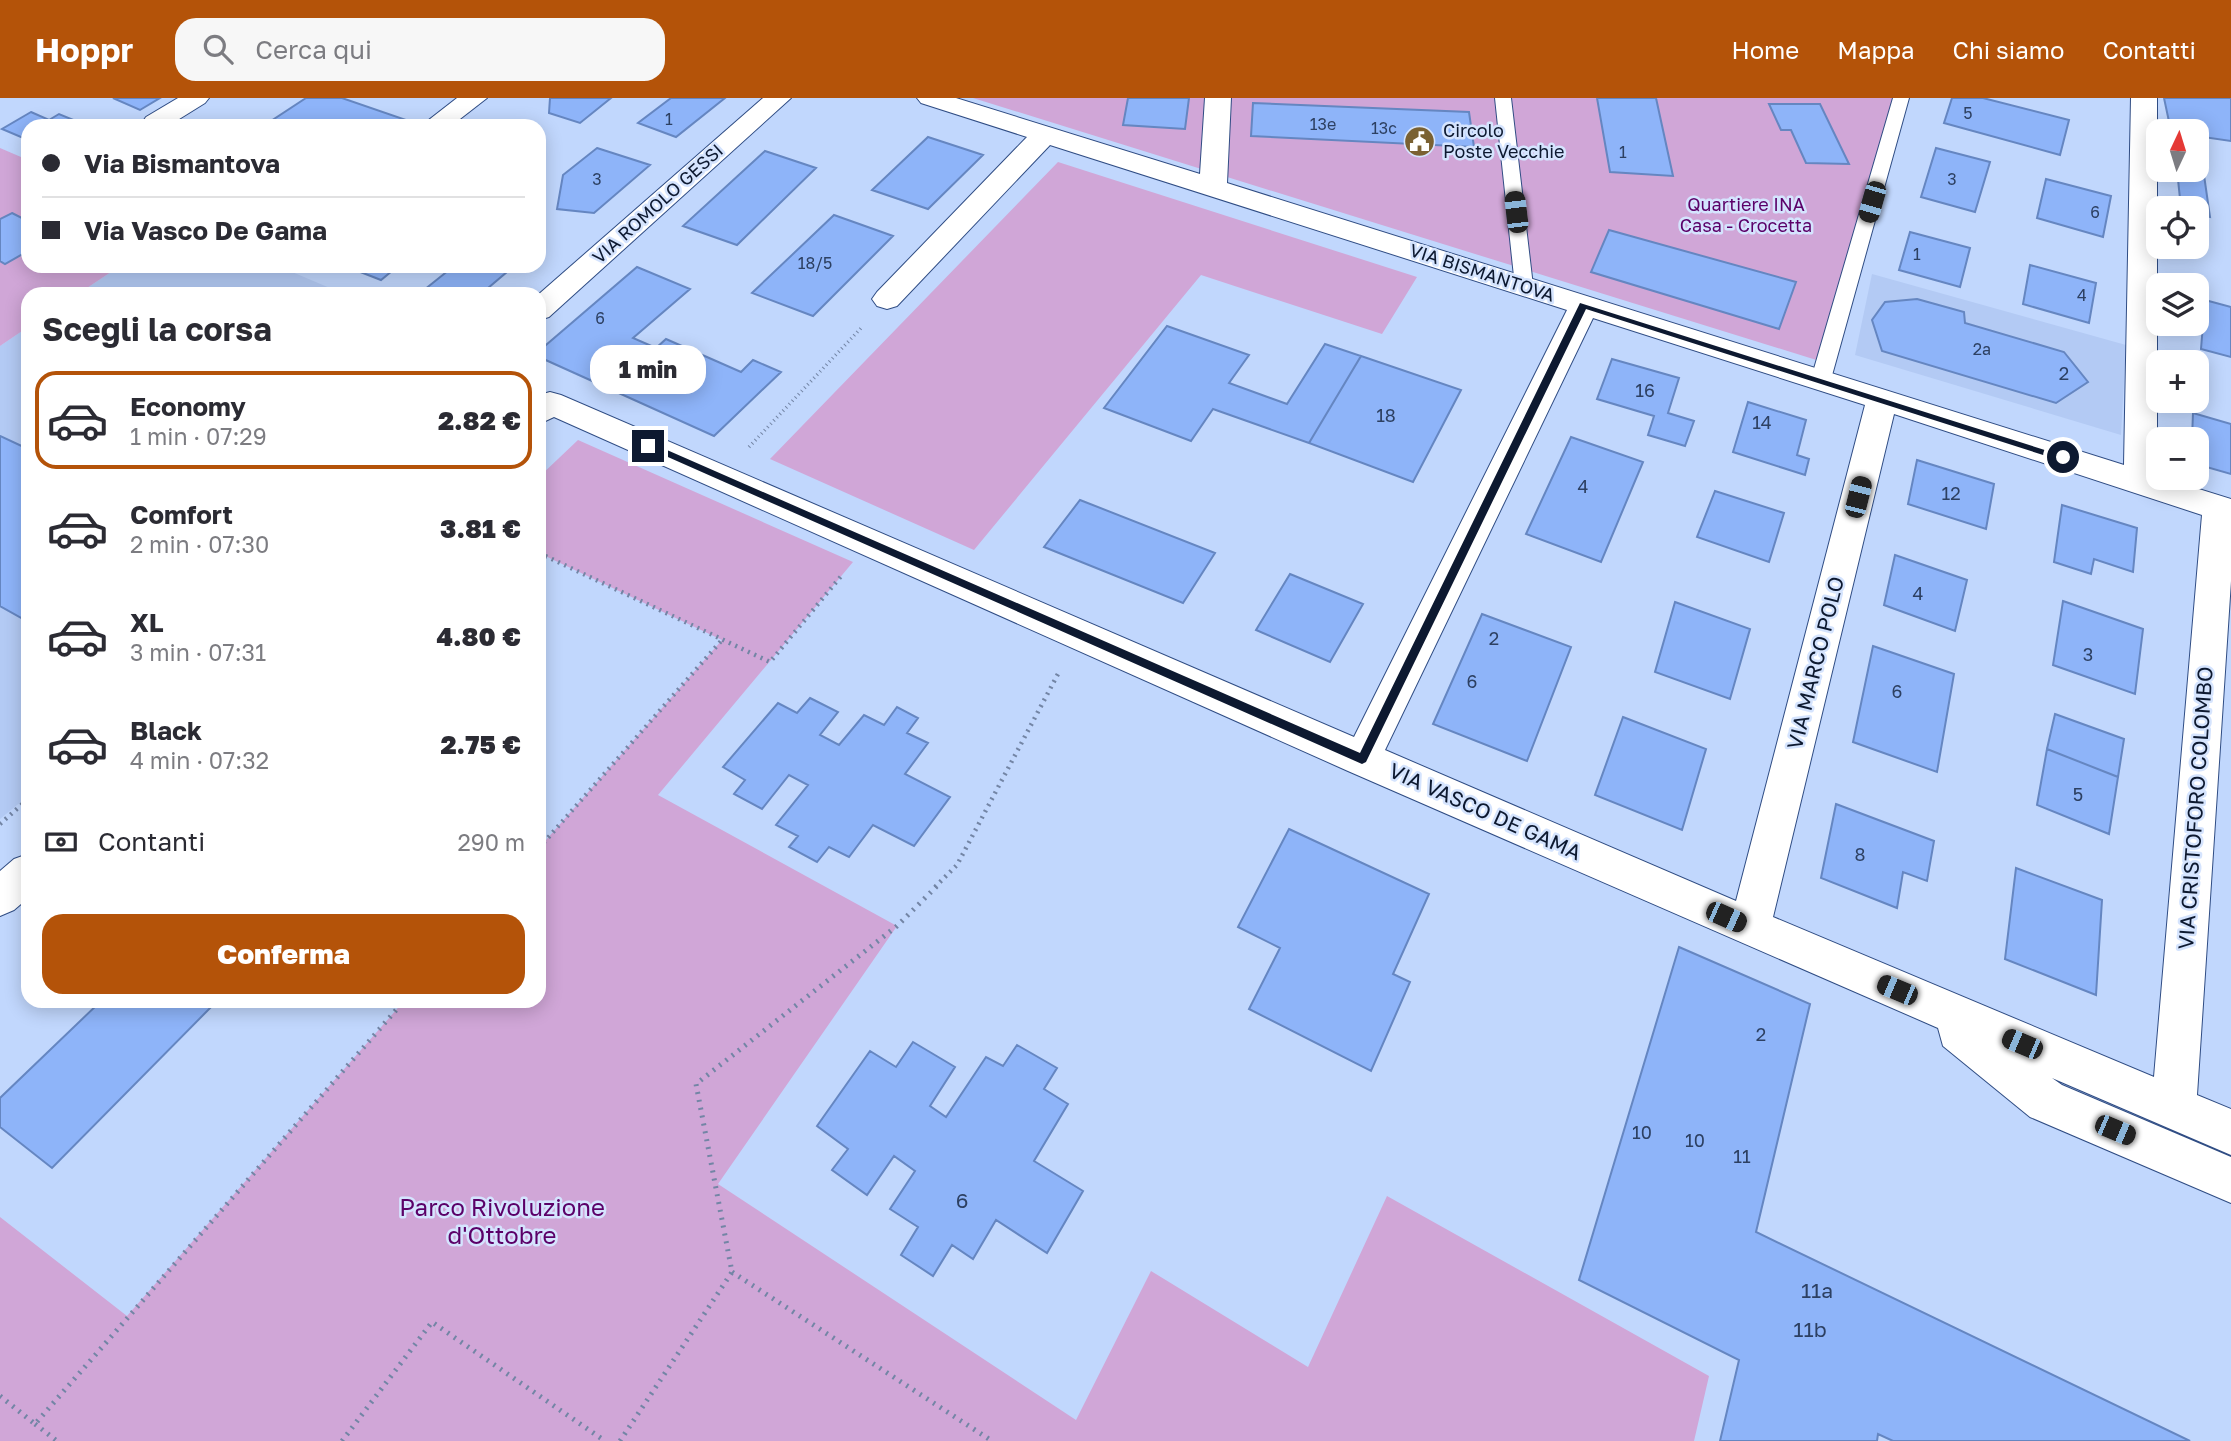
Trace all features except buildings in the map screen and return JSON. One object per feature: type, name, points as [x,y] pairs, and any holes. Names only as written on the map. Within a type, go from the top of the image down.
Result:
[{"type":"street","points":[[160,119],[196,98]]},
{"type":"street","points":[[444,119],[474,98]]},
{"type":"street","name":"VIA ROMOLO GESSI","points":[[546,304],[778,98]]},
{"type":"street","name":"VIA BISMANTOVA","points":[[930,98],[1821,379],[2225,510]]},
{"type":"street","points":[[1213,188],[1219,98]]},
{"type":"street","points":[[2140,483],[2144,98]]},
{"type":"street","points":[[887,299],[1045,134]]},
{"type":"street","points":[[1362,759],[1584,305]]},
{"type":"street","name":"VIA MARCO POLO","points":[[1750,928],[1882,399]]},
{"type":"street","name":"VIA VASCO DE GAMA","points":[[546,408],[721,478],[1750,928],[2231,1132]]},
{"type":"street","name":"VIA CRISTOFORO COLOMBO","points":[[2174,1108],[2225,510]]},
{"type":"street","points":[[0,897],[21,878]]},
{"type":"street","name":"VIA VASCO DE GAMA","points":[[1921,1001],[2046,1101],[2231,1180]]},
{"type":"lane","points":[[1503,98],[1524,286]]},
{"type":"lane","points":[[1821,379],[1901,98]]},
{"type":"path","points":[[721,478],[887,299]]},
{"type":"path","points":[[546,555],[770,662],[869,542]]},
{"type":"path","points":[[620,1441],[732,1272],[696,1084],[897,926],[957,865],[1079,634]]},
{"type":"path","points":[[546,840],[722,640]]},
{"type":"path","points":[[0,824],[21,806]]},
{"type":"path","points":[[35,1424],[398,1008]]},
{"type":"path","points":[[732,1272],[992,1441]]},
{"type":"path","points":[[342,1441],[432,1322],[605,1441]]},
{"type":"path","points":[[0,1396],[57,1441]]},
{"type":"shaded area","points":[[110,273],[294,273],[328,287],[88,287]]},
{"type":"shaded area","points":[[1872,274],[2126,345],[2121,435],[1855,355]]},
{"type":"shaded area","points":[[21,332],[21,802],[0,819],[0,346]]},
{"type":"green space","name":"Quartiere INA Casa - Crocetta","points":[[973,98],[1901,98],[1826,363]]},
{"type":"green space","points":[[0,148],[21,157],[21,273],[110,273],[88,287],[21,287],[21,332],[0,346]]},
{"type":"green space","points":[[1058,162],[1417,277],[1382,334],[1201,275],[974,550],[770,459]]},
{"type":"green space","name":"Parco Rivoluzione d'Ottobre","points":[[578,440],[853,562],[658,795],[897,926],[718,1184],[1076,1420],[1151,1271],[1308,1367],[1387,1196],[1709,1376],[1694,1441],[0,1441],[0,1217],[127,1316],[398,1008],[546,1008],[546,840],[722,640],[546,556],[546,470]]},
{"type":"place","name":"Circolo Poste Vecchie","points":[[1420,141]]},
{"type":"route","points":[[648,446],[1280,720],[1362,759],[1584,305],[2063,457]]}]
